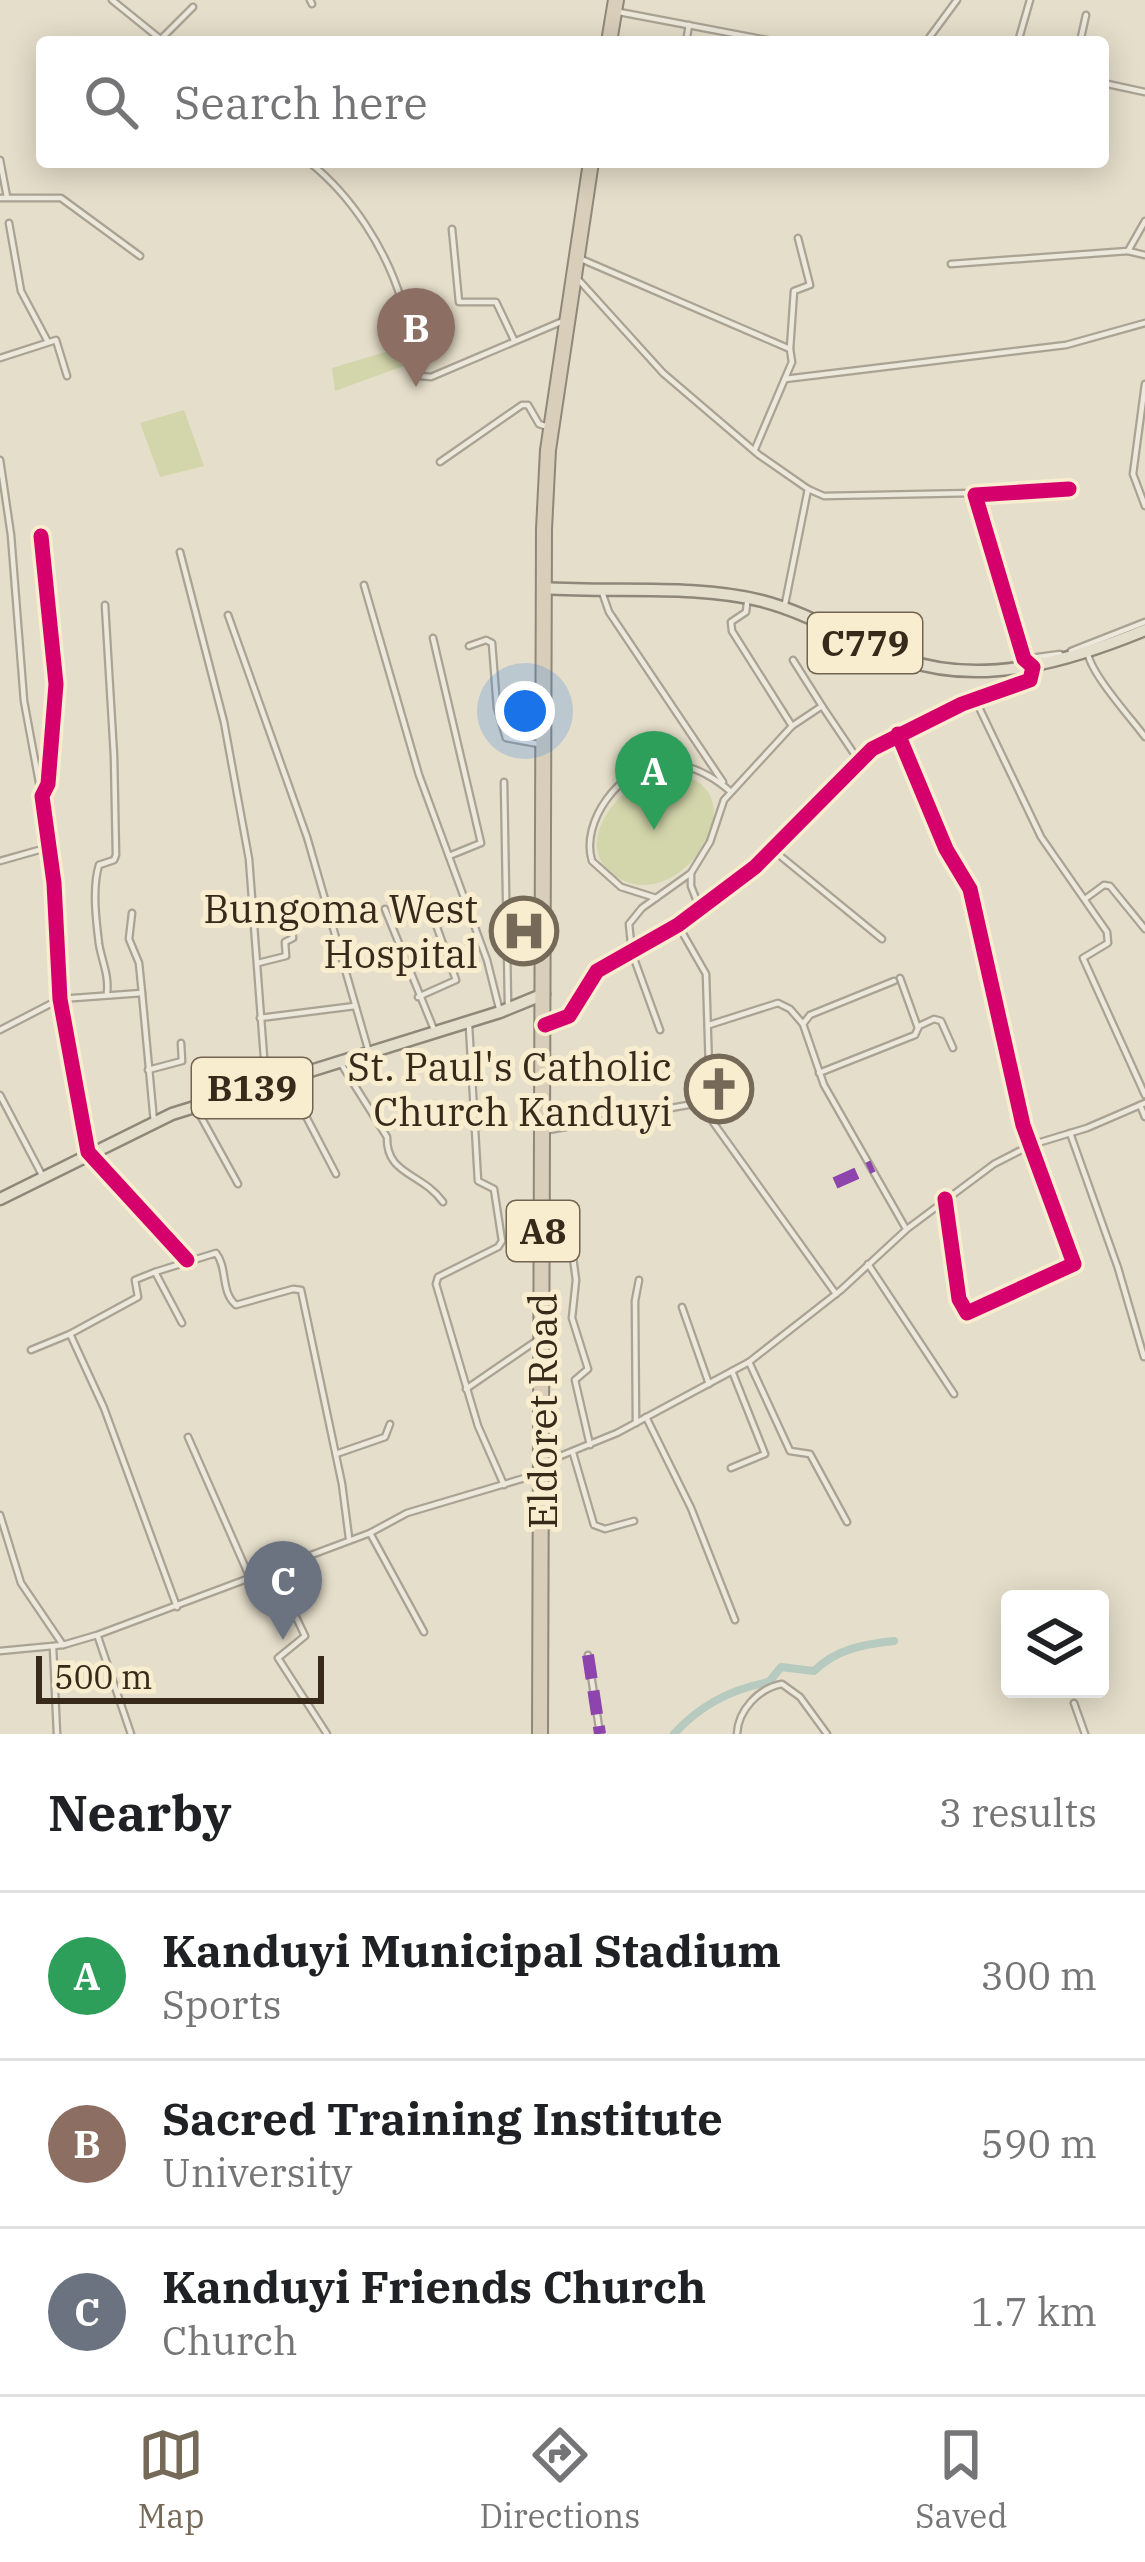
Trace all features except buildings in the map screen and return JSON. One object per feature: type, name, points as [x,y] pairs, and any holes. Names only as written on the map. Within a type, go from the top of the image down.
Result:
[{"type":"highway","points":[[610,36],[615,6]]},
{"type":"highway","name":"Eldoret Road","points":[[540,1734],[545,592],[550,434],[590,168]]},
{"type":"main road","name":"C779","points":[[545,592],[746,598],[784,608],[915,663],[970,669],[1088,654],[1145,626]]},
{"type":"main road","points":[[508,1009],[542,1006]]},
{"type":"main road","name":"B139","points":[[0,1199],[88,1153],[195,1106],[508,1009]]},
{"type":"street","points":[[112,0],[156,36]]},
{"type":"street","points":[[930,36],[957,0]]},
{"type":"street","points":[[1020,36],[1030,0]]},
{"type":"street","points":[[615,6],[746,36]]},
{"type":"street","points":[[167,36],[193,7]]},
{"type":"street","points":[[1081,36],[1086,15]]},
{"type":"street","points":[[687,36],[688,25]]},
{"type":"street","points":[[1109,84],[1145,92]]},
{"type":"street","points":[[0,160],[3,198],[62,198],[140,256]]},
{"type":"street","points":[[315,168],[338,188],[374,240],[401,298],[420,376],[431,376],[566,320]]},
{"type":"street","points":[[1128,251],[1145,221]]},
{"type":"street","points":[[10,223],[21,291],[48,342]]},
{"type":"street","points":[[452,229],[459,302],[496,302],[514,340]]},
{"type":"street","points":[[754,451],[793,358],[794,291],[810,285],[798,238]]},
{"type":"street","points":[[951,264],[1128,251],[1145,255]]},
{"type":"street","points":[[576,256],[790,350]]},
{"type":"street","points":[[573,274],[663,374],[754,451],[824,496],[1069,489]]},
{"type":"street","points":[[785,379],[1066,345],[1145,323]]},
{"type":"street","points":[[0,358],[59,342],[67,376]]},
{"type":"street","points":[[1145,384],[1133,474],[1145,506]]},
{"type":"street","points":[[440,462],[522,405],[528,405],[550,434]]},
{"type":"street","points":[[0,460],[24,701],[54,884],[60,999],[88,1153],[187,1260]]},
{"type":"street","points":[[784,608],[808,488]]},
{"type":"street","points":[[542,1006],[569,1016],[597,971],[700,909],[773,850],[858,761],[898,734],[1030,680],[977,493]]},
{"type":"street","points":[[40,536],[57,700],[48,784],[42,796]]},
{"type":"street","points":[[180,552],[228,742],[252,875],[266,1084]]},
{"type":"street","points":[[364,585],[419,775],[508,1009]]},
{"type":"street","points":[[602,592],[609,612],[730,791]]},
{"type":"street","points":[[746,598],[747,610],[734,619],[732,631],[792,726]]},
{"type":"street","points":[[105,605],[116,855],[114,860],[101,862],[96,874],[106,993]]},
{"type":"street","points":[[228,616],[308,837],[368,1053]]},
{"type":"street","points":[[1028,663],[1145,626]]},
{"type":"street","points":[[433,638],[481,843],[448,856]]},
{"type":"street","points":[[469,646],[485,640],[492,643],[497,708],[508,741],[544,745]]},
{"type":"street","points":[[1088,654],[1094,673],[1145,737]]},
{"type":"street","points":[[793,660],[858,761]]},
{"type":"street","points":[[975,699],[1035,826],[1109,941],[1083,958],[1143,1101],[1145,1117]]},
{"type":"street","points":[[660,1030],[632,953],[629,924],[691,873],[710,842],[730,791],[792,726],[822,706]]},
{"type":"street","points":[[898,734],[946,849],[970,889],[1018,1106],[1073,1265],[967,1312],[959,1299],[944,1199]]},
{"type":"street","points":[[656,898],[621,887],[592,862],[588,839],[600,808],[634,776],[661,764],[706,774],[730,791]]},
{"type":"street","points":[[504,782],[508,1009]]},
{"type":"street","points":[[0,861],[46,848]]},
{"type":"street","points":[[773,850],[882,939]]},
{"type":"street","points":[[691,873],[700,909]]},
{"type":"street","points":[[1085,898],[1110,886],[1145,929]]},
{"type":"street","points":[[418,997],[457,980],[426,897]]},
{"type":"street","points":[[385,909],[435,1032]]},
{"type":"street","points":[[132,913],[129,939],[139,963],[154,1122]]},
{"type":"street","points":[[257,963],[287,955],[285,942],[293,938],[290,913]]},
{"type":"street","points":[[543,1131],[700,1104],[711,1098],[706,974],[678,925]]},
{"type":"street","points":[[803,1024],[810,1015],[897,980],[918,1028]]},
{"type":"street","points":[[0,1030],[60,999],[142,993]]},
{"type":"street","points":[[709,1025],[778,1003],[790,1009],[803,1024],[820,1073],[907,1229]]},
{"type":"street","points":[[260,1018],[355,1006]]},
{"type":"street","points":[[820,1073],[915,1035],[918,1028],[939,1019],[952,1048]]},
{"type":"street","points":[[468,1022],[478,1181],[494,1189],[502,1236],[498,1246],[436,1281],[466,1389],[504,1485]]},
{"type":"street","points":[[148,1070],[182,1061],[181,1043]]},
{"type":"street","points":[[340,1062],[387,1137],[387,1152],[397,1166],[418,1176],[442,1202]]},
{"type":"street","points":[[286,1078],[336,1174]]},
{"type":"street","points":[[0,1095],[43,1176]]},
{"type":"street","points":[[0,1652],[63,1645],[178,1607],[370,1533],[416,1510],[504,1485],[636,1423],[749,1362],[836,1294],[944,1199],[994,1164],[1143,1101]]},
{"type":"street","points":[[700,1104],[836,1294]]},
{"type":"street","points":[[195,1106],[238,1184]]},
{"type":"street","points":[[1070,1133],[1144,1358]]},
{"type":"street","points":[[543,1250],[570,1246],[572,1250],[576,1280],[572,1318],[589,1369],[575,1380],[590,1445]]},
{"type":"street","points":[[31,1350],[138,1297],[135,1280],[187,1260],[218,1254],[226,1293],[236,1306],[293,1288],[301,1290],[349,1540]]},
{"type":"street","points":[[868,1264],[954,1394]]},
{"type":"street","points":[[155,1272],[182,1323]]},
{"type":"street","points":[[636,1423],[639,1280]]},
{"type":"street","points":[[682,1307],[709,1384]]},
{"type":"street","points":[[70,1334],[104,1408],[178,1607]]},
{"type":"street","points":[[466,1389],[544,1337]]},
{"type":"street","points":[[749,1362],[790,1451],[810,1454],[847,1522]]},
{"type":"street","points":[[731,1468],[765,1454],[732,1372]]},
{"type":"street","points":[[646,1417],[691,1508],[735,1619]]},
{"type":"street","points":[[336,1454],[385,1438],[390,1424]]},
{"type":"street","points":[[188,1437],[250,1578]]},
{"type":"street","points":[[573,1453],[594,1525],[605,1529],[634,1521]]},
{"type":"street","points":[[0,1515],[21,1583],[63,1645]]},
{"type":"street","points":[[370,1533],[424,1632]]},
{"type":"street","points":[[273,1569],[305,1636],[278,1658],[327,1734]]},
{"type":"street","points":[[97,1635],[130,1734]]},
{"type":"street","points":[[53,1647],[57,1734]]},
{"type":"street","points":[[588,1655],[600,1734]]},
{"type":"street","points":[[737,1734],[739,1719],[760,1692],[782,1684],[800,1697],[827,1734]]},
{"type":"street","points":[[1074,1703],[1085,1734]]},
{"type":"green space","points":[[405,346],[409,364],[335,391],[332,368]]},
{"type":"green space","points":[[184,410],[204,466],[160,477],[140,423]]},
{"type":"green space","points":[[656,773],[691,778],[709,794],[714,815],[707,839],[692,861],[671,878],[646,885],[620,879],[604,866],[598,836],[614,804]]},
{"type":"waterway","points":[[674,1734],[717,1700],[769,1682],[781,1667],[814,1671],[841,1653],[894,1641]]},
{"type":"marked path","points":[[835,1183],[873,1166]]},
{"type":"marked path","points":[[588,1655],[600,1734]]},
{"type":"cycle path","points":[[545,1025],[569,1016],[597,971],[678,925],[755,867],[872,749],[962,704],[1030,680],[1033,667],[1024,659],[975,495],[1069,489]]},
{"type":"cycle path","points":[[41,536],[56,684],[48,784],[42,796],[54,883],[60,999],[88,1152],[187,1260]]},
{"type":"cycle path","points":[[898,734],[946,849],[970,889],[1023,1125],[1074,1264],[967,1313],[959,1299],[945,1199]]},
{"type":"place","name":"Sacred Training Institute","points":[[416,387]]},
{"type":"place","name":"Kanduyi Municipal Stadium","points":[[654,830]]},
{"type":"place","name":"Bungoma West Hospital","points":[[524,931]]},
{"type":"place","name":"St. Paul's Catholic Church Kanduyi","points":[[719,1089]]},
{"type":"place","name":"Kanduyi Friends Church","points":[[283,1640]]}]
